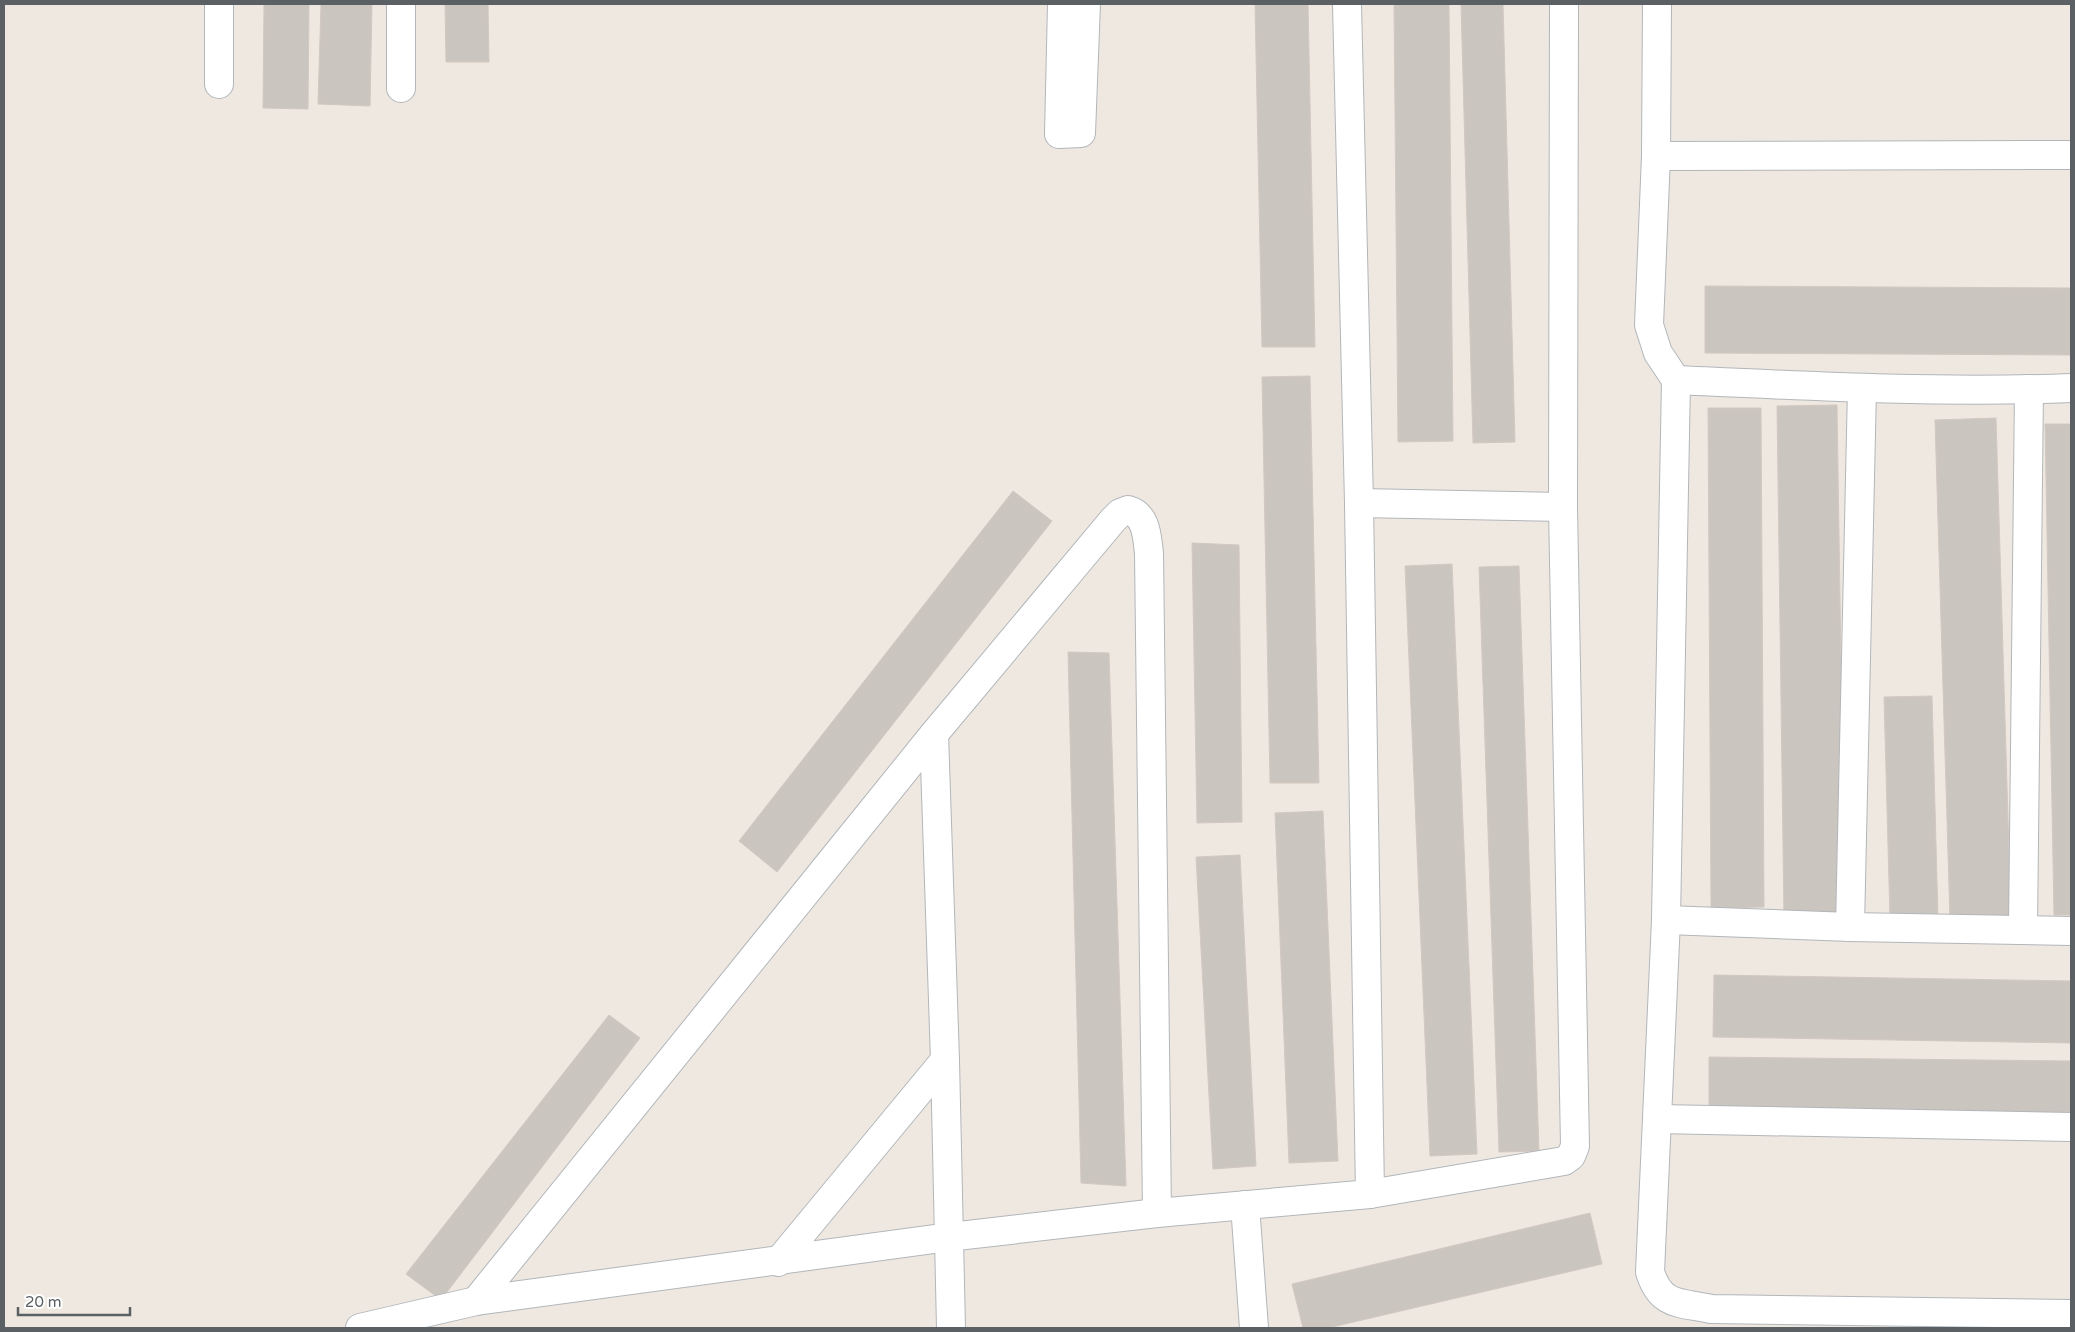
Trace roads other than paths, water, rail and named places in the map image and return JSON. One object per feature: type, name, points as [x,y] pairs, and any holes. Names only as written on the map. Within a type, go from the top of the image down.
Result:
[{"type":"street","points":[[218,84],[219,4]]},
{"type":"street","points":[[401,4],[401,88]]},
{"type":"street","points":[[1062,4],[1059,134],[1081,133],[1086,4]]},
{"type":"street","points":[[1347,4],[1359,503],[1370,1194]]},
{"type":"street","points":[[360,1328],[476,1301],[778,1262],[949,1237],[1245,1204],[1370,1194],[1564,1161],[1571,1156],[1575,1146],[1563,507],[1564,4]]},
{"type":"street","points":[[1657,4],[1656,156],[1649,325],[1658,353],[1676,380],[1666,920],[1650,1272],[1654,1286],[1666,1299],[1711,1309],[2071,1314]]},
{"type":"street","points":[[1656,156],[2071,155]]},
{"type":"street","points":[[1676,380],[1862,388],[2071,388]]},
{"type":"street","points":[[1850,927],[1862,388]]},
{"type":"street","points":[[2023,929],[2028,389]]},
{"type":"street","points":[[1359,503],[1563,507]]},
{"type":"street","points":[[476,1301],[934,734],[1113,520],[1120,513],[1128,510],[1137,514],[1147,531],[1149,554],[1157,1213]]},
{"type":"street","points":[[934,734],[945,1060],[951,1328]]},
{"type":"street","points":[[1666,920],[1850,927],[2071,931]]},
{"type":"street","points":[[778,1262],[945,1060]]},
{"type":"street","points":[[1657,1119],[2071,1127]]},
{"type":"street","points":[[1245,1204],[1254,1328]]}]
